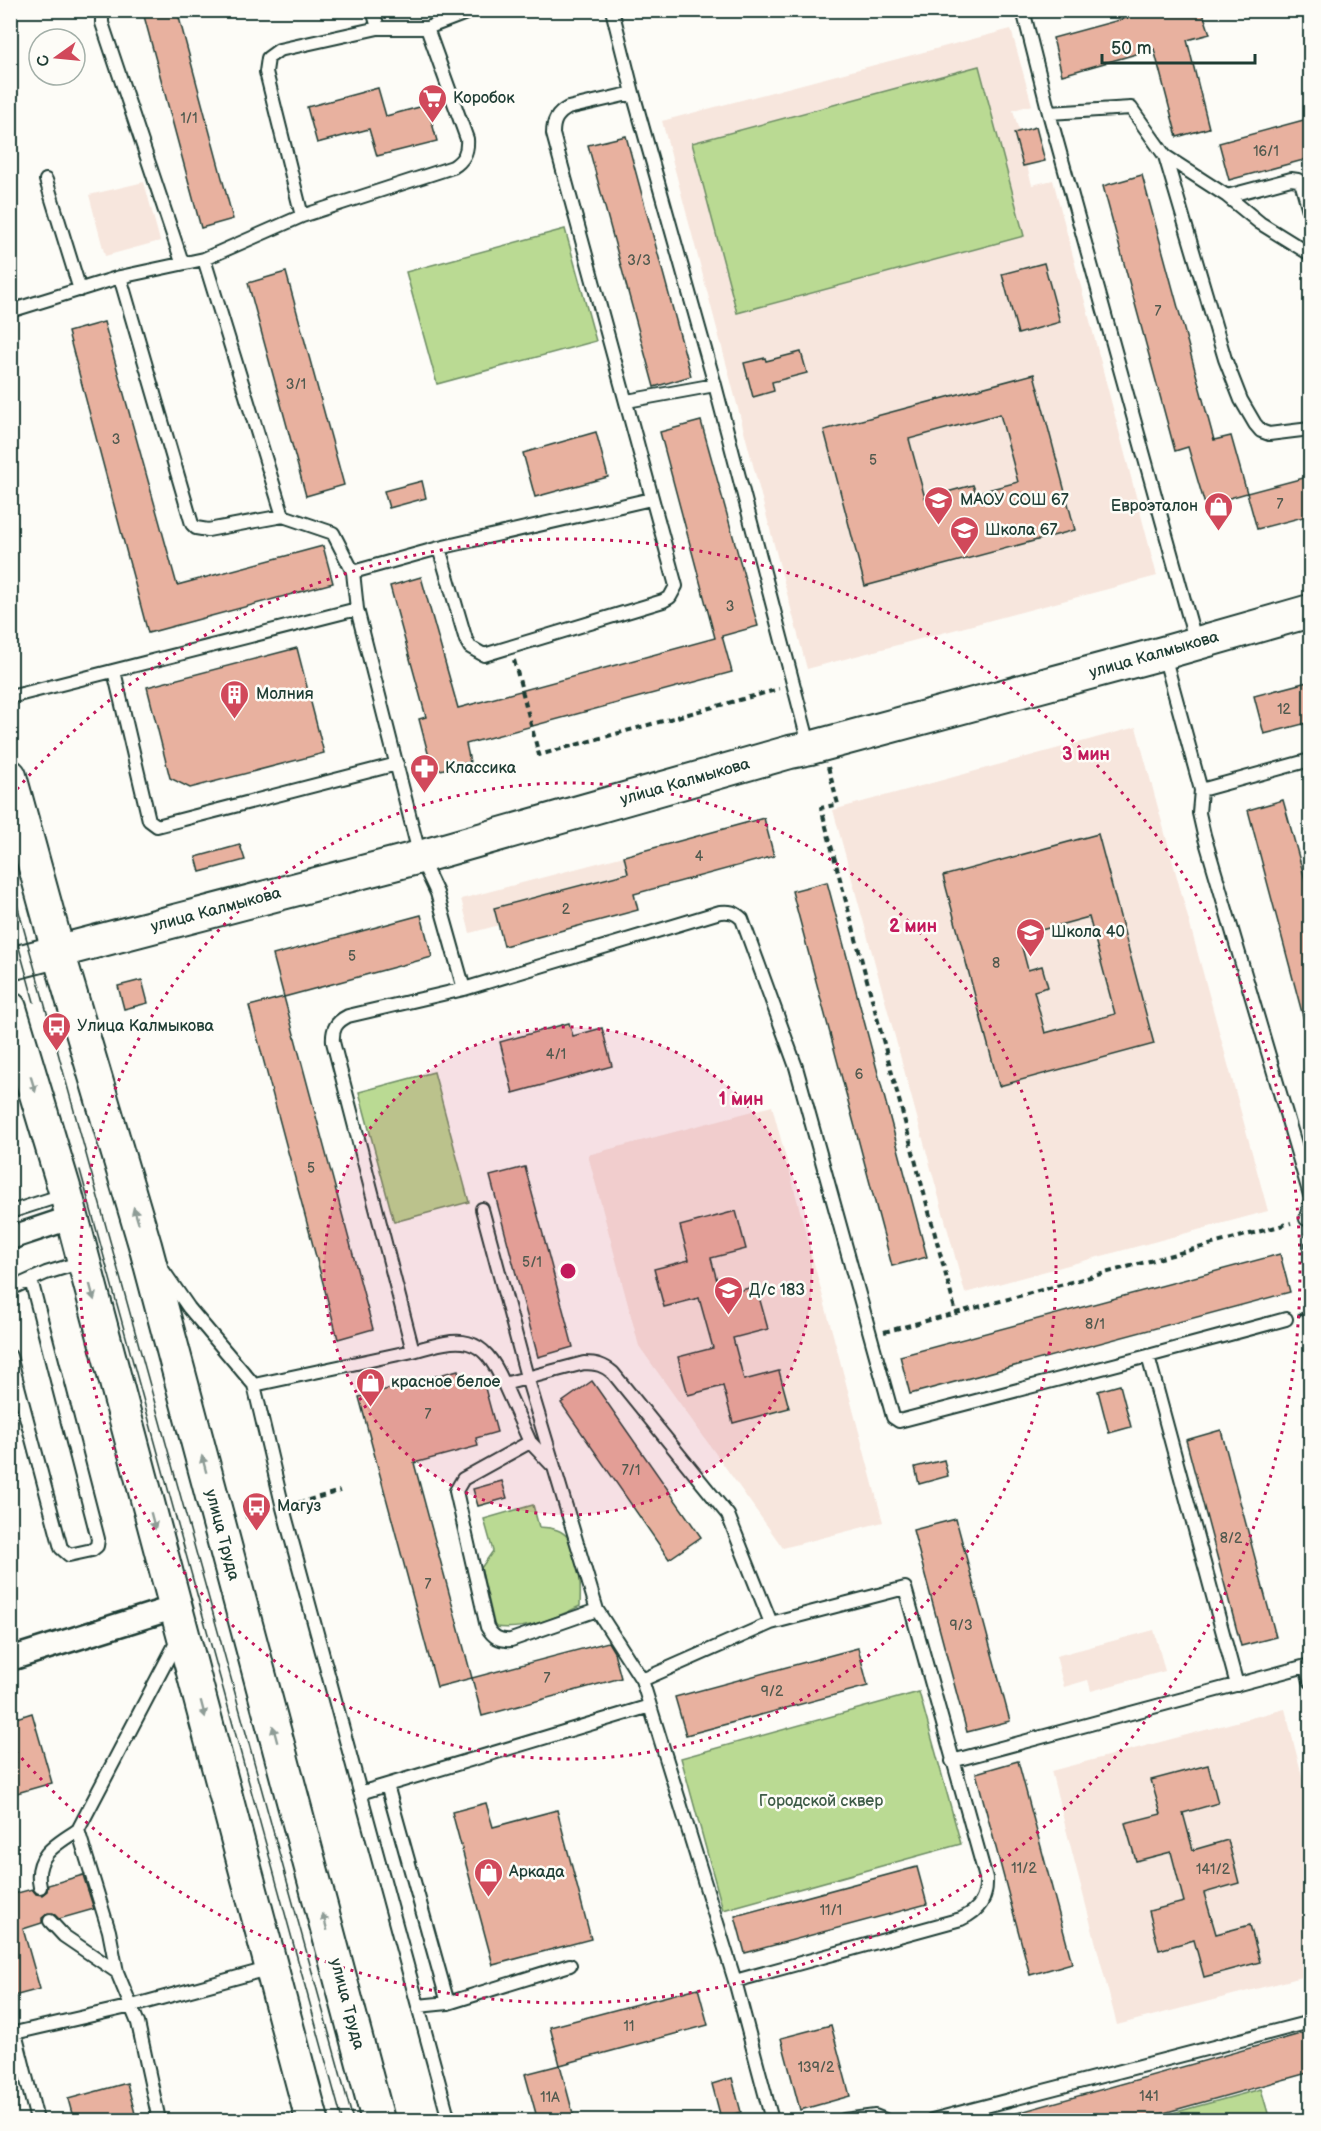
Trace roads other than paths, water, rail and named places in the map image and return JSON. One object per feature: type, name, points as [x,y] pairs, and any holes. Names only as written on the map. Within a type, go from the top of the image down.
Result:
[{"type":"main road","name":"улица Калмыкова","points":[[58,951],[420,857],[779,755],[816,747],[1311,611]]},
{"type":"main road","name":"улица Труда","points":[[10,776],[58,951],[146,1245],[378,2121]]},
{"type":"main road","points":[[10,964],[58,951]]},
{"type":"main road","points":[[10,1008],[70,1206],[312,2121]]},
{"type":"street","points":[[12,1226],[70,1206]]},
{"type":"street","points":[[10,1659],[179,1619]]},
{"type":"lane","points":[[102,10],[102,23],[182,262]]},
{"type":"lane","points":[[373,10],[378,28]]},
{"type":"lane","points":[[302,216],[266,72],[268,58],[279,50],[378,28],[427,28],[474,10]]},
{"type":"lane","points":[[612,10],[715,385],[794,685],[816,747]]},
{"type":"lane","points":[[1023,10],[1049,113],[1196,643]]},
{"type":"lane","points":[[10,310],[120,277],[204,259],[302,216],[453,167],[465,156],[468,147],[467,139],[427,28]]},
{"type":"lane","points":[[439,548],[470,647],[484,655],[669,597],[676,586],[553,134],[555,118],[568,108],[633,93]]},
{"type":"lane","points":[[1049,113],[1131,108],[1165,156],[1225,359],[1241,400],[1255,424],[1269,434],[1311,429]]},
{"type":"lane","points":[[1165,156],[1227,196],[1260,223],[1311,254]]},
{"type":"lane","points":[[1227,196],[1294,179],[1302,186],[1311,214]]},
{"type":"lane","points":[[46,180],[80,290]]},
{"type":"lane","points":[[204,259],[283,516]]},
{"type":"lane","points":[[120,277],[192,524],[196,528],[208,530],[283,516],[333,533],[352,572],[357,609],[420,857],[437,893],[464,989]]},
{"type":"lane","points":[[627,401],[715,385]]},
{"type":"lane","points":[[352,572],[439,548],[651,499]]},
{"type":"lane","points":[[10,697],[357,609]]},
{"type":"lane","points":[[1163,653],[1201,790],[1199,813],[1204,835],[1311,1195]]},
{"type":"lane","points":[[114,671],[149,820],[157,826],[397,764]]},
{"type":"lane","points":[[1201,790],[1311,760]]},
{"type":"lane","points":[[413,1351],[333,1042],[335,1026],[348,1016],[464,989],[728,911],[736,913],[746,926],[796,1067],[892,1414],[899,1421],[1286,1319]]},
{"type":"lane","points":[[1306,1219],[1311,1203]]},
{"type":"lane","points":[[482,1209],[527,1377],[597,1610],[642,1680],[735,1981],[772,2121]]},
{"type":"lane","points":[[146,1245],[189,1308],[254,1385],[283,1508],[449,2121]]},
{"type":"lane","points":[[10,1288],[46,1273],[84,1262]]},
{"type":"lane","points":[[10,1356],[61,1548],[69,1555],[92,1550],[97,1546],[98,1539],[31,1280]]},
{"type":"lane","points":[[254,1385],[413,1351],[446,1341],[462,1341],[476,1345],[496,1365],[530,1442],[554,1467]]},
{"type":"lane","points":[[1148,1356],[1237,1685]]},
{"type":"lane","points":[[504,1384],[584,1363],[606,1366],[614,1373],[728,1515],[771,1623]]},
{"type":"lane","points":[[530,1442],[463,1479],[456,1491],[487,1627],[496,1639],[511,1640],[597,1610]]},
{"type":"lane","points":[[642,1680],[771,1623],[905,1588],[986,1878],[986,1891],[982,1903],[973,1913],[961,1918],[735,1981]]},
{"type":"lane","points":[[40,1887],[38,1878],[42,1863],[51,1847],[78,1830],[179,1619]]},
{"type":"lane","points":[[952,1761],[1306,1666],[1311,1681]]},
{"type":"lane","points":[[360,1793],[650,1706]]},
{"type":"lane","points":[[387,1785],[448,2003]]},
{"type":"lane","points":[[78,1830],[109,1931],[117,1972],[138,2023],[159,2121]]},
{"type":"lane","points":[[50,1921],[64,1936],[117,1972]]},
{"type":"lane","points":[[418,2006],[448,2003],[570,1965]]},
{"type":"lane","points":[[38,2121],[13,2034],[132,2006],[272,1968]]},
{"type":"lane","points":[[932,2121],[1311,2022]]},
{"type":"lane","points":[[844,2121],[875,2116],[885,2121]]},
{"type":"tram line","points":[[10,879],[353,2120]]},
{"type":"tram line","points":[[10,915],[34,1002]]},
{"type":"tram line","points":[[80,1170],[342,2120]]},
{"type":"place","name":"Коробок","points":[[432,124]]},
{"type":"place","name":"МАОУ СОШ 67","points":[[939,526]]},
{"type":"place","name":"Евроэталон","points":[[1219,532]]},
{"type":"place","name":"Школа 67","points":[[964,556]]},
{"type":"place","name":"Молния","points":[[235,720]]},
{"type":"place","name":"Классика","points":[[424,794]]},
{"type":"place","name":"Школа 40","points":[[1030,958]]},
{"type":"place","name":"Улица Калмыкова","points":[[56,1052]]},
{"type":"place","name":"Д/с 183","points":[[728,1316]]},
{"type":"place","name":"красное белое","points":[[370,1408]]},
{"type":"place","name":"Магуз","points":[[256,1532]]},
{"type":"place","name":"Аркада","points":[[488,1898]]},
{"type":"park label","name":"Городской сквер","points":[[821,1801]]}]
